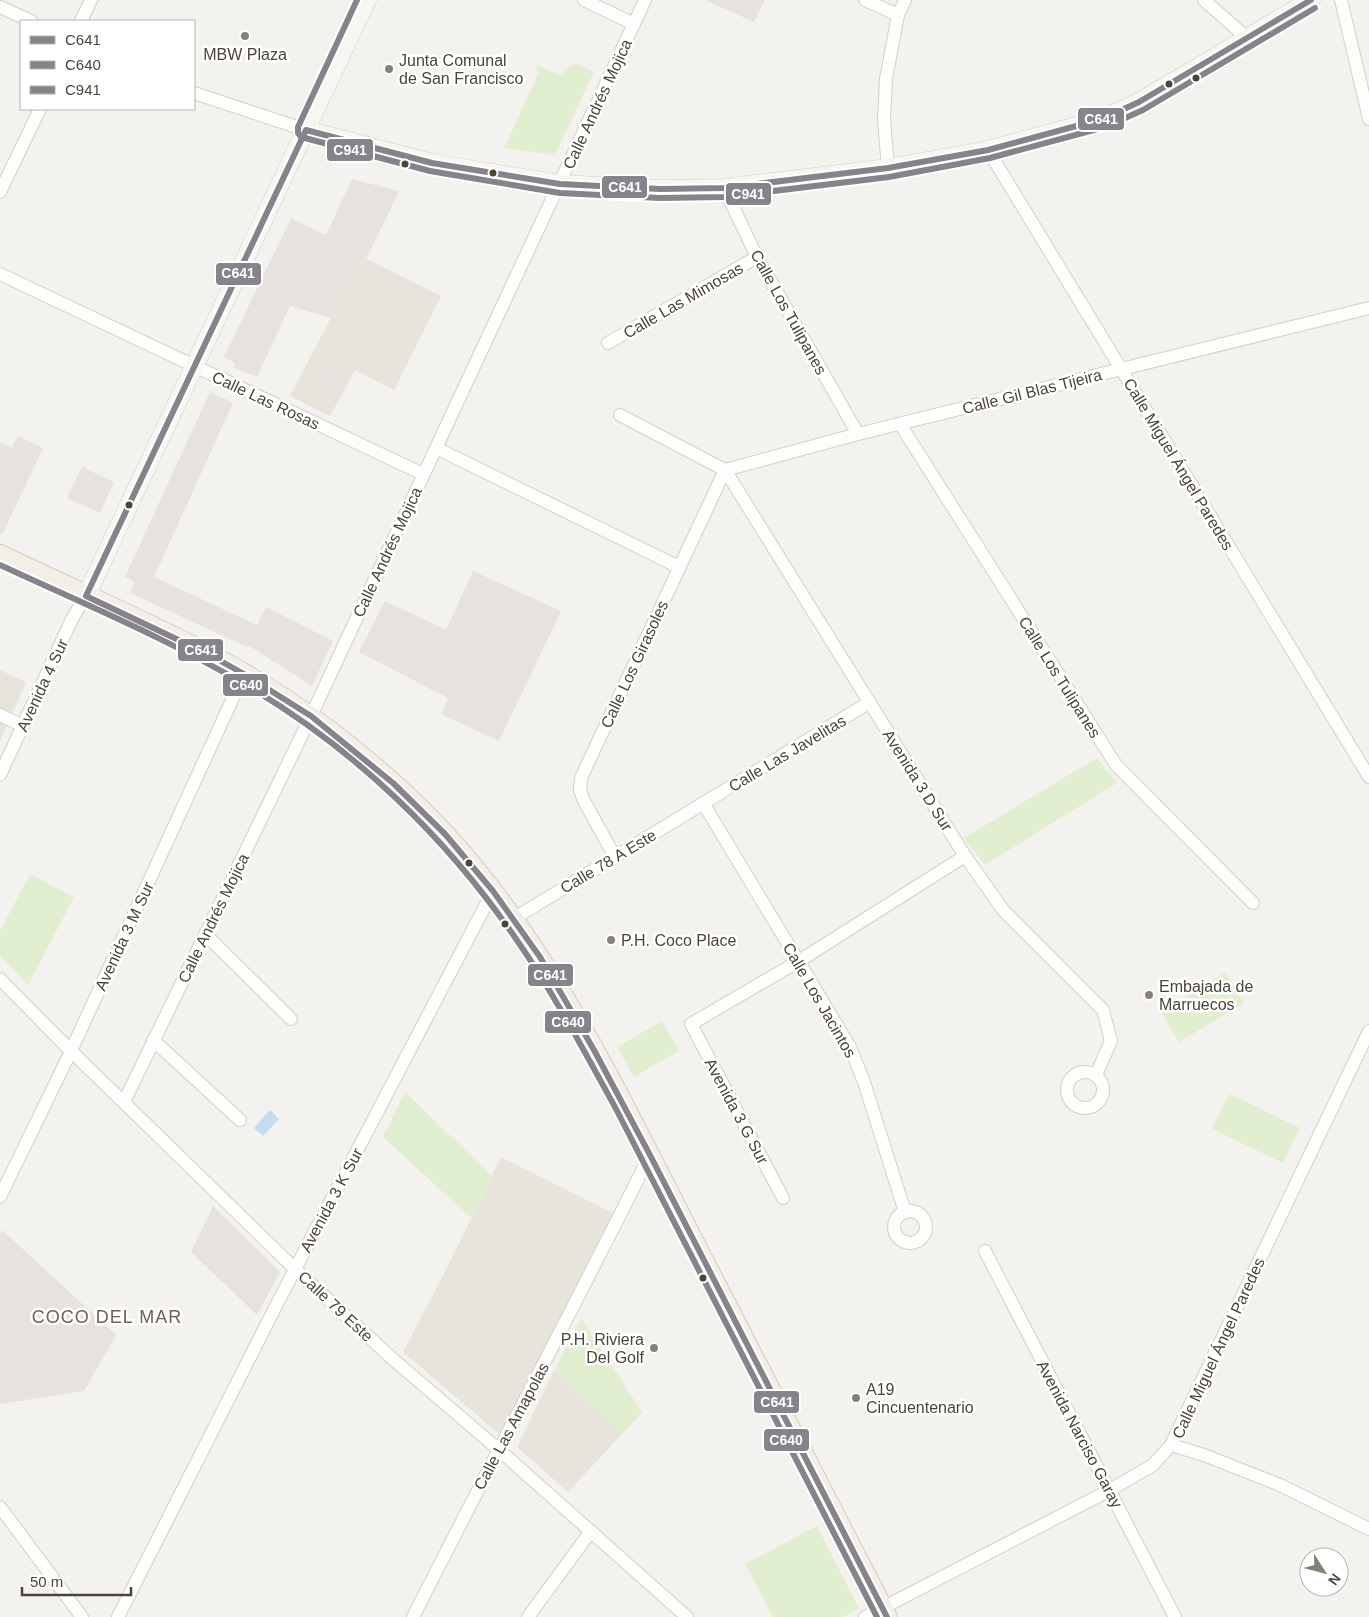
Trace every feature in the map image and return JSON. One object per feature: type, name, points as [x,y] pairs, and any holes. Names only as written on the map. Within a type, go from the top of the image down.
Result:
[{"type":"main road","points":[[0,555],[208,654],[311,716],[393,783],[445,834],[492,891],[540,957],[594,1050],[650,1155],[878,1614]]},
{"type":"street","points":[[81,20],[91,0]]},
{"type":"street","points":[[86,596],[367,0]]},
{"type":"street","points":[[584,0],[634,24]]},
{"type":"street","name":"Calle Andrés Mojica","points":[[124,1102],[311,716],[645,0]]},
{"type":"street","points":[[865,0],[898,15]]},
{"type":"street","points":[[888,168],[884,120],[886,80],[898,15],[905,0]]},
{"type":"street","points":[[1204,0],[1247,38]]},
{"type":"street","points":[[195,93],[306,130],[432,163],[560,184],[660,189],[724,188],[888,168],[988,150],[1102,119],[1139,102],[1311,0]]},
{"type":"street","points":[[1341,0],[1369,119]]},
{"type":"street","points":[[0,6],[29,20]]},
{"type":"street","points":[[0,192],[40,110]]},
{"type":"street","name":"Calle Miguel Ángel Paredes","points":[[988,150],[1369,777]]},
{"type":"street","name":"Calle Los Tulipanes","points":[[724,188],[757,257],[858,434]]},
{"type":"street","name":"Calle Las Mimosas","points":[[608,343],[757,257]]},
{"type":"street","name":"Calle Las Rosas","points":[[0,274],[423,474]]},
{"type":"street","name":"Calle Gil Blas Tijeira","points":[[725,470],[858,434],[1120,368],[1369,308]]},
{"type":"street","points":[[620,415],[725,470]]},
{"type":"street","name":"Calle Los Tulipanes","points":[[900,424],[1116,765],[1253,903]]},
{"type":"street","points":[[436,448],[679,568]]},
{"type":"street","name":"Calle Los Girasoles","points":[[615,857],[584,801],[580,790],[581,778],[725,470]]},
{"type":"street","name":"Avenida 3 D Sur","points":[[725,470],[965,856],[1003,910],[1103,1010],[1111,1041],[1096,1075]]},
{"type":"street","name":"Avenida 4 Sur","points":[[0,775],[72,619],[86,596]]},
{"type":"street","name":"Avenida 3 M Sur","points":[[0,1197],[71,1051],[244,674]]},
{"type":"street","name":"Calle Las Javelitas","points":[[703,804],[870,702]]},
{"type":"street","points":[[0,715],[23,726]]},
{"type":"street","name":"Calle 78 A Este","points":[[513,919],[703,804]]},
{"type":"street","name":"Calle Los Jacintos","points":[[703,804],[850,1047],[864,1082],[905,1212]]},
{"type":"street","points":[[799,961],[965,856]]},
{"type":"street","name":"Avenida 3 K Sur","points":[[118,1617],[295,1269],[492,891]]},
{"type":"street","points":[[205,934],[291,1019]]},
{"type":"street","name":"Avenida 3 G Sur","points":[[783,1198],[691,1024],[799,961]]},
{"type":"street","name":"Calle 79 Este","points":[[0,979],[71,1051],[295,1269],[395,1361],[498,1449],[687,1617]]},
{"type":"street","name":"Calle Miguel Ángel Paredes","points":[[878,1614],[1110,1490],[1153,1465],[1172,1444],[1369,1031]]},
{"type":"street","points":[[153,1040],[240,1120]]},
{"type":"street","name":"Calle Las Amapolas","points":[[413,1617],[650,1155]]},
{"type":"street","name":"Avenida Narciso Garay","points":[[985,1251],[1174,1617]]},
{"type":"street","points":[[1172,1444],[1280,1486],[1369,1529]]},
{"type":"street","points":[[0,1507],[82,1617]]},
{"type":"street","points":[[528,1617],[591,1531]]},
{"type":"shaded area","points":[[705,0],[765,0],[754,22]]},
{"type":"shaded area","points":[[352,179],[399,191],[367,258],[363,257],[331,318],[290,306],[257,377],[233,367],[235,363],[224,357],[291,218],[326,235]]},
{"type":"shaded area","points":[[363,257],[441,296],[394,390],[355,370],[330,416],[290,396]]},
{"type":"shaded area","points":[[328,358],[339,363],[322,395],[311,390]]},
{"type":"shaded area","points":[[210,392],[233,403],[154,577],[257,625],[266,607],[333,641],[312,686],[248,645],[247,647],[130,593],[135,582],[125,577]]},
{"type":"shaded area","points":[[18,436],[43,448],[2,535],[0,534],[0,442],[12,448]]},
{"type":"shaded area","points":[[82,467],[114,482],[100,513],[67,498]]},
{"type":"shaded area","points":[[473,571],[561,611],[499,741],[441,714],[448,698],[359,652],[385,601],[446,630]]},
{"type":"shaded area","points":[[0,670],[26,682],[0,742]]},
{"type":"shaded area","points":[[501,1157],[613,1213],[566,1310],[499,1434],[403,1352],[448,1266]]},
{"type":"shaded area","points":[[213,1206],[280,1272],[257,1315],[191,1252]]},
{"type":"shaded area","points":[[2,1230],[116,1335],[84,1391],[0,1404],[0,1234]]},
{"type":"shaded area","points":[[555,1369],[622,1434],[568,1492],[517,1447]]},
{"type":"green space","points":[[575,63],[594,72],[555,155],[504,148],[539,72],[536,70],[538,65],[562,76],[565,70]]},
{"type":"green space","points":[[1097,758],[1117,783],[985,865],[964,838]]},
{"type":"green space","points":[[30,874],[74,897],[28,985],[0,955],[0,931]]},
{"type":"green space","points":[[1225,973],[1244,1003],[1179,1042],[1161,1012]]},
{"type":"green space","points":[[662,1021],[679,1051],[634,1077],[617,1047]]},
{"type":"green space","points":[[405,1092],[492,1176],[471,1218],[383,1137]]},
{"type":"green space","points":[[1229,1094],[1300,1128],[1283,1163],[1212,1129]]},
{"type":"green space","points":[[581,1318],[642,1412],[622,1434],[555,1369]]},
{"type":"green space","points":[[817,1526],[859,1608],[843,1617],[773,1617],[745,1564]]},
{"type":"water","points":[[270,1110],[279,1119],[263,1136],[254,1128]]},
{"type":"transit line","name":"C941","points":[[357,0],[298,127],[298,133],[301,137],[430,171],[560,193],[660,198],[724,197],[889,177],[990,158],[1105,127],[1143,110],[1315,8]]},
{"type":"transit line","name":"C641","points":[[887,1617],[650,1155],[594,1050],[540,957],[493,891],[445,834],[393,783],[311,716],[208,654],[86,596],[306,130],[432,163],[560,184],[660,189],[724,188],[888,168],[988,150],[1102,119],[1139,102],[1311,0]]},
{"type":"transit line","name":"C640","points":[[0,565],[190,654],[289,712],[362,767],[428,830],[458,864],[487,899],[528,956],[579,1042],[615,1107],[877,1617]]},
{"type":"place","name":"MBW Plaza","points":[[245,36]]},
{"type":"place","name":"Junta Comunal de San Francisco","points":[[389,69]]},
{"type":"place","name":"P.H. Coco Place","points":[[611,940]]},
{"type":"place","name":"Embajada de Marruecos","points":[[1149,995]]},
{"type":"place","name":"P.H. Riviera Del Golf","points":[[654,1348]]},
{"type":"place","name":"A19 Cincuentenario","points":[[856,1398]]},
{"type":"district","name":"COCO DEL MAR","points":[[107,1317]]}]
